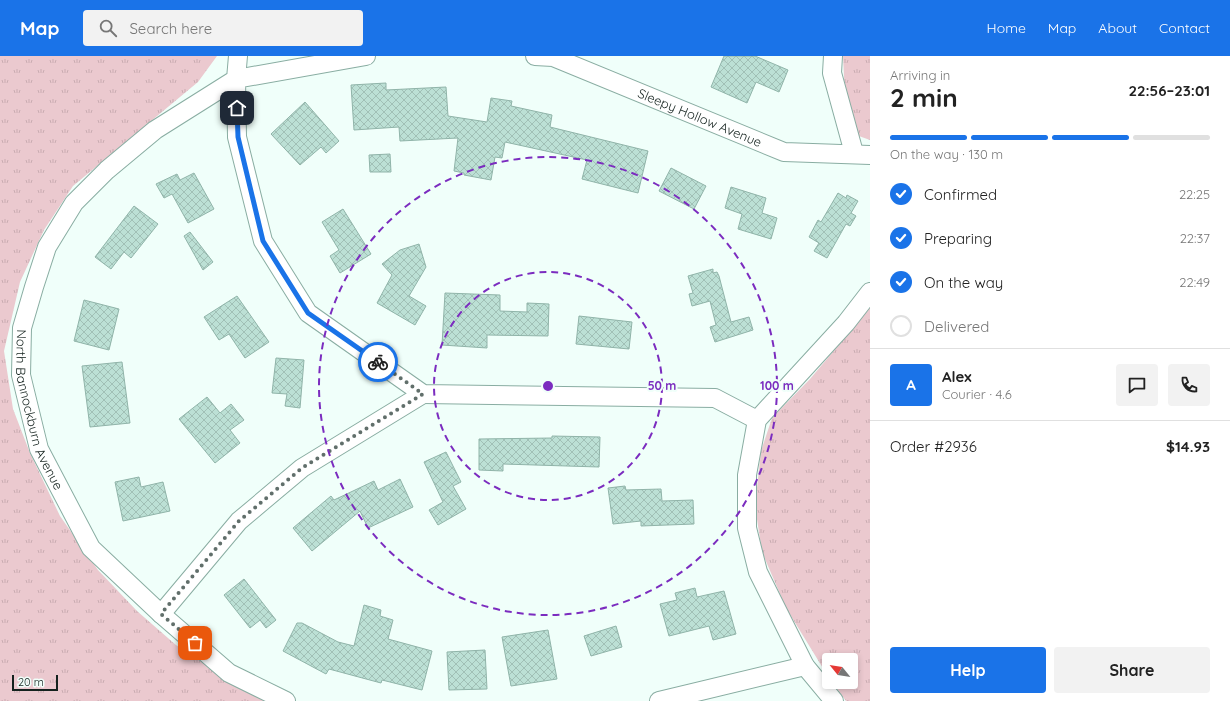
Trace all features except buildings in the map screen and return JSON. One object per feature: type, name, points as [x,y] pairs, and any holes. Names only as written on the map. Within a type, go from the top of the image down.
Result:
[{"type":"street","points":[[238,56],[236,79],[238,137],[263,241],[308,313],[423,394]]},
{"type":"street","points":[[236,79],[366,56]]},
{"type":"street","name":"Sleepy Hollow Avenue","points":[[535,56],[553,57],[784,152],[862,154]]},
{"type":"street","points":[[833,56],[832,73],[862,154]]},
{"type":"street","name":"North Bannockburn Avenue","points":[[236,79],[155,130],[107,170],[74,203],[47,247],[22,328],[21,375],[40,449],[91,548],[161,614],[229,673],[286,701]]},
{"type":"street","points":[[834,701],[805,666],[758,572],[747,528],[747,476],[757,420],[846,323],[870,292]]},
{"type":"street","points":[[161,614],[239,521],[302,468],[423,394],[715,398],[757,420]]},
{"type":"street","points":[[659,701],[805,666]]},
{"type":"green space","points":[[0,56],[217,56],[198,82],[73,186],[44,230],[20,282],[4,351],[13,409],[30,453],[60,516],[98,570],[137,611],[176,645],[223,676],[272,701],[0,701]]},
{"type":"green space","points":[[843,56],[870,56],[870,140],[856,135],[845,96]]},
{"type":"green space","points":[[870,308],[870,701],[846,701],[837,689],[858,689],[858,653],[822,653],[822,667],[786,608],[762,552],[755,506],[761,451],[772,418],[810,379]]},
{"type":"way so far","points":[[195,643],[161,614],[239,521],[302,468],[423,394],[378,362]]},
{"type":"route","points":[[237,108],[238,137],[263,241],[308,313],[378,362]]}]
